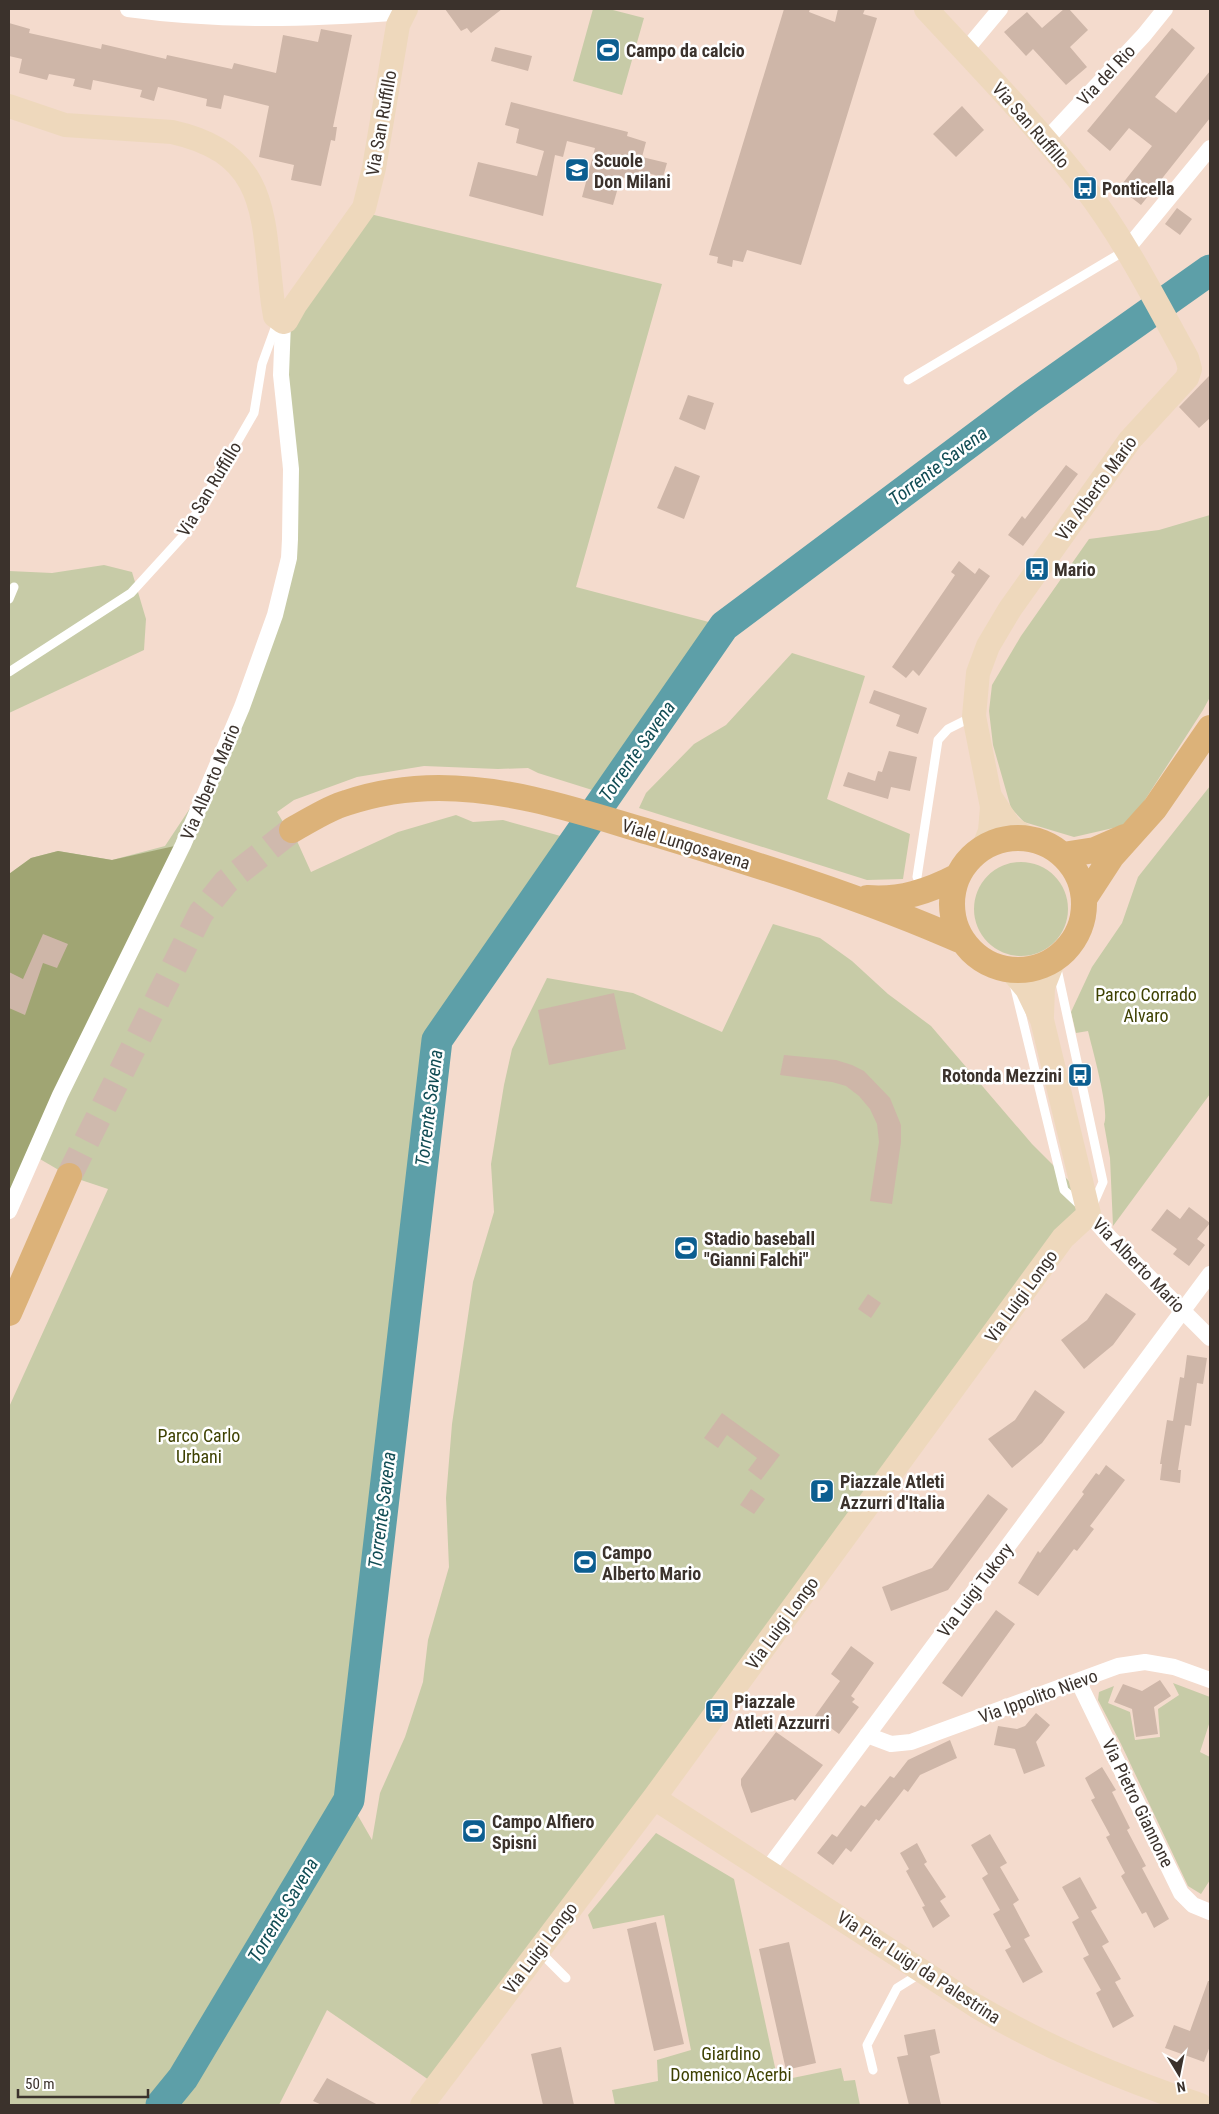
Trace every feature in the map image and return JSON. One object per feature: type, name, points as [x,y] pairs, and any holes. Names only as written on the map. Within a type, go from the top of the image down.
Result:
[{"type":"main road","points":[[1084,899],[1099,873],[1155,808],[1210,728]]},
{"type":"main road","name":"Viale Lungosavena","points":[[292,830],[345,803],[399,790],[467,788],[509,794],[556,805],[716,852],[927,925],[964,942]]},
{"type":"main road","points":[[1063,855],[1095,850],[1113,844],[1132,833]]},
{"type":"main road","points":[[1013,839],[1030,839],[1047,845],[1063,855],[1074,868],[1081,883],[1084,899],[1083,917],[1078,934],[1068,948],[1054,959],[1026,970],[1011,970],[984,961],[964,942],[956,927],[953,911],[953,894],[958,876],[972,857],[983,849],[998,842],[1013,839]]},
{"type":"main road","name":"Viale Lungosavena","points":[[846,897],[876,899],[921,894],[958,876]]},
{"type":"main road","points":[[9,1313],[69,1176]]},
{"type":"street","name":"Via San Ruffillo","points":[[128,9],[234,19],[312,19],[405,10]]},
{"type":"street","name":"Via San Ruffillo","points":[[926,9],[1045,140],[1085,188],[1127,249]]},
{"type":"street","points":[[965,51],[1000,9]]},
{"type":"street","name":"Via del Rio","points":[[1045,140],[1144,35],[1165,9]]},
{"type":"street","name":"Via San Ruffillo","points":[[280,321],[286,320],[364,208],[374,168],[398,25],[405,10]]},
{"type":"street","points":[[9,106],[65,124],[172,132],[202,139],[236,161],[250,181],[261,204],[273,304],[280,321]]},
{"type":"street","points":[[1127,249],[1210,148]]},
{"type":"street","name":"Via Alberto Mario","points":[[983,849],[991,825],[991,798],[974,716],[978,673],[988,646],[1039,566],[1130,440],[1188,378],[1190,370],[1187,358],[1127,249]]},
{"type":"street","name":"Via Alberto Mario","points":[[9,1211],[60,1095],[183,845],[242,707],[275,615],[289,558],[290,539],[291,469],[280,375],[280,321]]},
{"type":"street","name":"Via Alberto Mario","points":[[991,798],[1010,827],[1030,839]]},
{"type":"street","name":"Via Alberto Mario","points":[[1042,1020],[1043,987],[1054,959]]},
{"type":"street","name":"Via Alberto Mario","points":[[1011,970],[1027,988],[1042,1020],[1089,1214],[1111,1239],[1210,1338]]},
{"type":"street","name":"Via Luigi Longo","points":[[422,2105],[654,1798],[1059,1243],[1072,1228],[1089,1214]]},
{"type":"street","name":"Via Luigi Tukory","points":[[767,1870],[1210,1274]]},
{"type":"street","name":"Via Ippolito Nievo","points":[[867,1734],[891,1744],[911,1742],[1118,1666],[1145,1662],[1174,1667],[1210,1680]]},
{"type":"street","name":"Via Pietro Giannone","points":[[1078,1681],[1181,1893],[1193,1905],[1210,1912]]},
{"type":"street","name":"Via Pier Luigi da Palestrina","points":[[654,1798],[1015,2028],[1068,2055],[1130,2081],[1200,2105]]},
{"type":"lane","points":[[908,380],[1127,249]]},
{"type":"lane","name":"Via San Ruffillo","points":[[9,672],[132,593],[183,536],[254,413],[262,364],[280,321]]},
{"type":"lane","points":[[9,599],[14,586]]},
{"type":"lane","points":[[916,878],[938,740],[942,734],[957,723],[974,716]]},
{"type":"lane","name":"Via Alberto Mario","points":[[1011,970],[1064,1190],[1089,1214],[1103,1182],[1054,959]]},
{"type":"lane","points":[[538,1950],[566,1978]]},
{"type":"lane","points":[[873,2070],[867,2045],[898,1988],[924,1971]]},
{"type":"green space","name":"Campo da calcio","points":[[593,9],[609,9],[644,18],[622,95],[573,81]]},
{"type":"green space","name":"Parco Carlo Urbani","points":[[370,214],[662,284],[576,587],[724,626],[605,794],[538,773],[528,768],[498,769],[424,766],[357,777],[294,800],[277,812],[283,822],[292,830],[311,872],[398,832],[456,815],[473,822],[503,820],[575,840],[437,1040],[349,1800],[372,1840],[380,1793],[405,1737],[423,1682],[428,1640],[449,1567],[446,1498],[452,1424],[473,1282],[494,1212],[491,1164],[504,1085],[512,1049],[547,978],[633,993],[722,1032],[773,924],[820,938],[852,961],[888,994],[931,1026],[1032,1144],[1093,1205],[445,2091],[327,2010],[279,2105],[9,2105],[9,1407],[108,1189],[69,1176],[33,1155],[9,874],[31,858],[58,851],[112,860],[165,846],[216,769],[289,558],[275,344]]},
{"type":"green space","points":[[1210,515],[1210,697],[1203,710],[1141,806],[1122,826],[1074,837],[1024,822],[1011,808],[993,745],[989,711],[992,685],[1021,636],[1089,539],[1159,530]]},
{"type":"green space","points":[[104,565],[132,572],[146,619],[144,650],[9,713],[9,571],[52,573]]},
{"type":"green space","points":[[792,653],[865,676],[827,799],[910,834],[903,879],[867,880],[639,808],[646,793],[694,744],[726,725]]},
{"type":"green space","name":"Parco Corrado Alvaro","points":[[1210,786],[1210,1094],[1113,1226],[1110,1158],[1104,1124],[1105,1106],[1103,1093],[1088,1031],[1076,1033],[1071,1012],[1092,967],[1122,923],[1138,877]]},
{"type":"green space","points":[[179,845],[9,1211],[9,874],[31,858],[58,851],[112,860]]},
{"type":"green space","points":[[1021,862],[1039,866],[1054,876],[1064,891],[1068,909],[1064,927],[1054,942],[1039,952],[1021,956],[1003,952],[988,942],[978,927],[974,909],[978,891],[988,876],[1003,866]]},
{"type":"green space","points":[[1173,1683],[1210,1697],[1210,1721],[1200,1752],[1210,1757],[1210,1880],[1201,1894],[1188,1886],[1121,1744],[1098,1700],[1099,1692],[1114,1686],[1108,1703],[1130,1712],[1135,1740],[1160,1737],[1158,1709],[1179,1695]]},
{"type":"green space","name":"Giardino Domenico Acerbi","points":[[656,1833],[734,1879],[778,2081],[841,2068],[844,2081],[855,2080],[860,2105],[615,2105],[612,2090],[658,2081],[657,2060],[691,2050],[664,1915],[593,1929],[588,1915]]},
{"type":"building","points":[[445,9],[502,9],[471,33],[467,28],[461,31]]},
{"type":"building","points":[[784,9],[810,9],[809,12],[835,22],[838,9],[865,9],[863,14],[877,18],[801,265],[747,250],[743,262],[733,260],[732,267],[717,263],[718,257],[709,255]]},
{"type":"building","points":[[1064,9],[1069,9],[1088,30],[1070,47],[1087,67],[1066,85],[1033,49],[1026,56],[1004,32],[1027,12],[1042,28]]},
{"type":"building","points":[[9,23],[30,29],[29,33],[101,49],[102,44],[166,59],[167,55],[232,69],[234,63],[276,73],[283,35],[318,42],[321,29],[352,35],[333,127],[337,127],[335,141],[331,140],[321,186],[291,180],[294,165],[259,157],[269,106],[224,95],[221,109],[206,106],[207,99],[158,87],[154,101],[140,97],[142,90],[93,80],[91,90],[73,86],[75,79],[49,74],[47,80],[19,73],[22,59],[9,56]]},
{"type":"building","points":[[1172,28],[1195,48],[1155,97],[1176,113],[1210,71],[1210,118],[1141,205],[1119,188],[1152,146],[1129,128],[1110,151],[1087,131]]},
{"type":"building","points":[[495,47],[532,56],[528,71],[491,61]]},
{"type":"building","points":[[511,102],[628,132],[627,136],[646,142],[642,157],[667,163],[663,177],[639,171],[636,181],[621,177],[613,205],[582,197],[595,148],[567,141],[563,157],[555,155],[543,216],[469,196],[478,162],[537,176],[544,151],[516,143],[519,129],[505,125]]},
{"type":"building","points":[[962,106],[984,130],[956,157],[933,134]]},
{"type":"building","points":[[1177,208],[1192,219],[1180,235],[1165,224]]},
{"type":"building","points":[[1210,375],[1210,418],[1199,428],[1179,407]]},
{"type":"building","points":[[688,395],[714,403],[705,430],[679,419]]},
{"type":"building","points":[[1066,465],[1078,474],[1023,546],[1008,535],[1022,516],[1025,519]]},
{"type":"building","points":[[675,466],[700,476],[684,519],[657,508]]},
{"type":"building","points":[[959,561],[975,574],[979,568],[990,576],[919,676],[913,670],[906,678],[892,667],[955,575],[951,572]]},
{"type":"building","points":[[874,690],[927,708],[918,734],[896,726],[900,715],[869,703]]},
{"type":"building","points":[[889,751],[917,757],[910,791],[891,787],[888,799],[843,786],[848,772],[875,781],[878,771],[882,772]]},
{"type":"building","points":[[43,934],[68,944],[57,968],[43,963],[25,1015],[9,1008],[9,972],[23,979]]},
{"type":"building","points":[[614,993],[626,1049],[549,1065],[538,1010]]},
{"type":"building","points":[[784,1055],[836,1060],[852,1065],[864,1071],[890,1098],[901,1125],[901,1142],[892,1204],[870,1201],[879,1142],[877,1124],[870,1109],[859,1096],[846,1086],[832,1082],[780,1075]]},
{"type":"building","points":[[1189,1207],[1210,1223],[1197,1239],[1205,1245],[1189,1266],[1173,1254],[1177,1249],[1151,1230],[1167,1209],[1180,1219]]},
{"type":"building","points":[[1106,1293],[1136,1314],[1113,1345],[1084,1369],[1061,1340],[1087,1320]]},
{"type":"building","points":[[868,1294],[881,1303],[871,1318],[858,1309]]},
{"type":"building","points":[[1187,1355],[1207,1358],[1203,1384],[1197,1383],[1191,1426],[1185,1425],[1178,1470],[1181,1470],[1180,1483],[1160,1480],[1162,1464],[1160,1464],[1167,1420],[1173,1421],[1180,1377],[1184,1378]]},
{"type":"building","points":[[1035,1390],[1065,1412],[1042,1443],[1012,1468],[988,1439],[1015,1420]]},
{"type":"building","points":[[722,1413],[780,1455],[761,1480],[748,1470],[757,1458],[727,1435],[718,1448],[704,1438]]},
{"type":"building","points":[[1106,1465],[1125,1480],[1090,1526],[1094,1529],[1077,1551],[1074,1549],[1038,1596],[1018,1583],[1038,1551],[1040,1553],[1084,1494],[1082,1492],[1096,1473],[1099,1475]]},
{"type":"building","points":[[751,1489],[765,1499],[754,1514],[740,1505]]},
{"type":"building","points":[[988,1494],[1008,1509],[948,1590],[891,1611],[882,1587],[932,1568]]},
{"type":"building","points":[[996,1610],[1015,1624],[962,1697],[942,1683]]},
{"type":"building","points":[[851,1646],[874,1663],[851,1696],[855,1699],[852,1702],[859,1707],[839,1734],[815,1716],[840,1681],[831,1674]]},
{"type":"building","points":[[1160,1680],[1171,1696],[1154,1707],[1158,1734],[1136,1737],[1132,1709],[1114,1702],[1123,1684],[1142,1691]]},
{"type":"building","points":[[1036,1713],[1050,1725],[1036,1742],[1045,1766],[1024,1774],[1015,1749],[994,1745],[998,1726],[1017,1729],[1025,1726]]},
{"type":"building","points":[[776,1732],[823,1765],[795,1801],[793,1799],[751,1813],[741,1785],[741,1779]]},
{"type":"building","points":[[950,1740],[957,1758],[920,1775],[908,1792],[904,1789],[879,1821],[876,1819],[851,1852],[846,1848],[833,1865],[817,1853],[832,1834],[837,1837],[861,1805],[865,1807],[890,1776],[894,1778],[908,1760]]},
{"type":"building","points":[[1102,1767],[1116,1790],[1112,1792],[1130,1828],[1127,1830],[1146,1866],[1142,1868],[1169,1919],[1154,1928],[1146,1912],[1142,1914],[1121,1876],[1125,1873],[1106,1837],[1110,1835],[1091,1800],[1095,1798],[1085,1778]]},
{"type":"building","points":[[990,1834],[1007,1863],[1000,1867],[1019,1900],[1013,1904],[1030,1936],[1024,1939],[1043,1972],[1023,1983],[1005,1950],[1011,1947],[993,1914],[1000,1910],[982,1878],[988,1874],[971,1845]]},
{"type":"building","points":[[917,1843],[927,1862],[924,1864],[946,1897],[940,1901],[950,1916],[933,1928],[922,1907],[925,1906],[906,1871],[909,1869],[900,1853]]},
{"type":"building","points":[[1080,1877],[1097,1908],[1091,1911],[1109,1942],[1102,1946],[1121,1979],[1115,1982],[1134,2016],[1113,2028],[1096,1993],[1101,1990],[1083,1958],[1089,1955],[1072,1922],[1079,1918],[1062,1887]]},
{"type":"building","points":[[656,1922],[684,2044],[654,2051],[627,1929]]},
{"type":"building","points":[[789,1942],[816,2063],[786,2070],[759,1949]]},
{"type":"building","points":[[1208,1981],[1210,1981],[1210,2046],[1204,2062],[1165,2048],[1174,2025],[1190,2031]]},
{"type":"building","points":[[935,2029],[940,2053],[930,2056],[941,2105],[909,2105],[897,2057],[908,2055],[904,2035]]},
{"type":"building","points":[[561,2047],[574,2105],[543,2105],[531,2054]]},
{"type":"building","points":[[327,2078],[378,2105],[322,2105],[313,2101]]},
{"type":"waterway","name":"Torrente Savena","points":[[161,2105],[183,2078],[349,1800],[437,1040],[724,626],[1029,398],[1210,270]]},
{"type":"tunnel","points":[[69,1176],[201,913],[226,882],[292,830]]},
{"type":"place","name":"Campo da calcio","points":[[608,50]]},
{"type":"place","name":"Scuole Don Milani","points":[[577,170]]},
{"type":"place","name":"Ponticella","points":[[1085,188]]},
{"type":"place","name":"Mario","points":[[1037,569]]},
{"type":"place","name":"Rotonda Mezzini","points":[[1080,1075]]},
{"type":"place","name":"Stadio baseball \"Gianni Falchi\"","points":[[686,1248]]},
{"type":"place","name":"Piazzale Atleti Azzurri d'Italia","points":[[822,1491]]},
{"type":"place","name":"Campo Alberto Mario","points":[[585,1562]]},
{"type":"place","name":"Piazzale Atleti Azzurri","points":[[717,1711]]},
{"type":"place","name":"Campo Alfiero Spisni","points":[[474,1831]]}]
